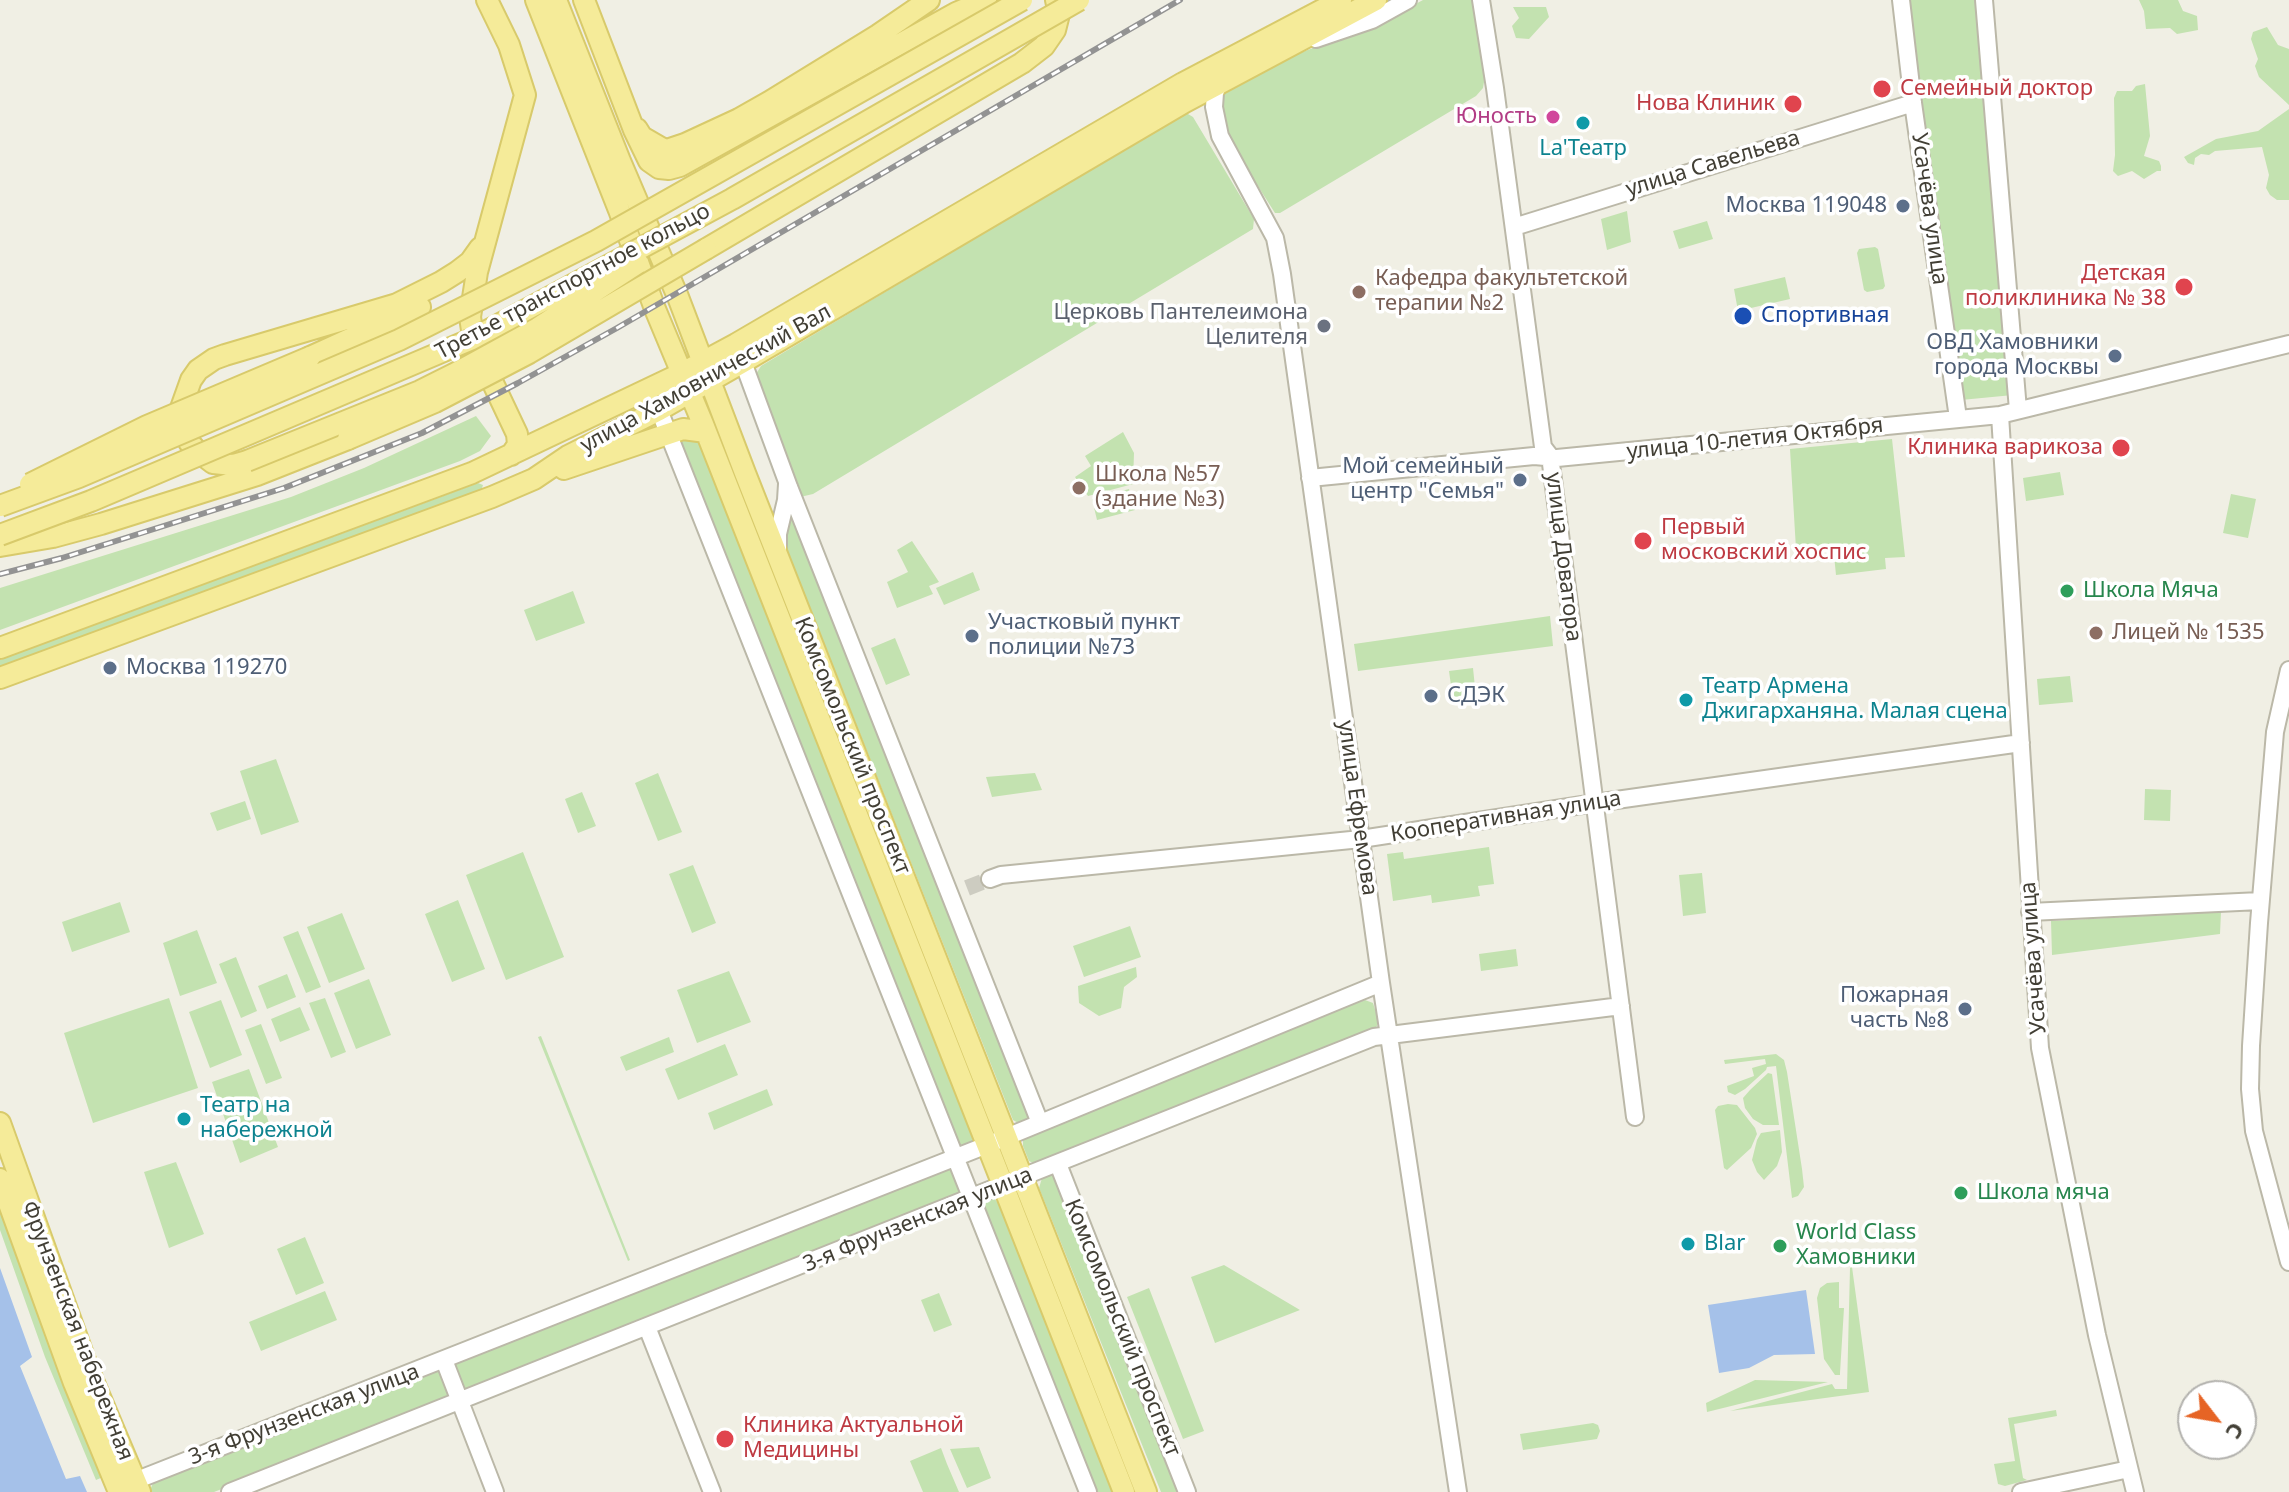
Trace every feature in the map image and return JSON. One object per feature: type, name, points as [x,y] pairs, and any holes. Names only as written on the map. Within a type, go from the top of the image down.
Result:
[{"type":"main road","points":[[487,0],[509,45]]},
{"type":"main road","points":[[501,0],[509,45],[525,95],[477,272],[470,317],[474,343],[517,434],[518,445],[511,455]]},
{"type":"main road","name":"Комсомольский проспект","points":[[536,0],[655,309],[997,1141]]},
{"type":"main road","name":"Комсомольский проспект","points":[[556,0],[778,557],[1013,1182],[1124,1492]]},
{"type":"main road","points":[[584,0],[631,123],[649,161],[659,168],[669,169],[689,161],[956,13],[986,0]]},
{"type":"main road","points":[[631,123],[642,137],[654,145],[667,150],[685,144],[769,102],[929,0]]},
{"type":"main road","name":"Третье транспортное кольцо","points":[[0,506],[79,477],[399,340],[596,241],[1022,0]]},
{"type":"main road","points":[[0,546],[89,527],[257,475],[435,402],[529,353],[1022,63],[1044,46],[1055,30],[1059,14],[1056,0]]},
{"type":"main road","name":"Третье транспортное кольцо","points":[[0,535],[91,501],[472,339],[732,199],[1079,0]]},
{"type":"main road","name":"улица Хамовнический Вал","points":[[706,372],[743,362],[1341,0]]},
{"type":"main road","name":"улица Хамовнический Вал","points":[[0,648],[472,473],[686,383],[1183,97],[1219,83],[1370,4]]},
{"type":"main road","points":[[631,123],[636,196]]},
{"type":"main road","points":[[488,239],[470,262],[457,272],[397,304],[214,359],[198,370],[191,380],[181,408],[181,422],[189,442],[213,463],[233,465],[420,391],[538,328],[732,199]]},
{"type":"main road","points":[[0,499],[147,426],[428,303],[459,287],[477,272]]},
{"type":"main road","points":[[473,294],[479,322],[528,428],[542,441],[568,456]]},
{"type":"main road","name":"улица Хамовнический Вал","points":[[0,678],[534,479],[568,456],[659,410],[686,383]]},
{"type":"main road","points":[[534,479],[683,429],[706,432]]},
{"type":"main road","name":"Фрунзенская набережная","points":[[0,1123],[128,1488]]},
{"type":"main road","name":"Фрунзенская набережная","points":[[0,1179],[74,1383],[128,1488]]},
{"type":"main road","name":"Комсомольский проспект","points":[[1013,1182],[1146,1492]]},
{"type":"street","points":[[1284,49],[1372,20],[1408,0]]},
{"type":"street","name":"улица Доватора","points":[[1481,0],[1543,447],[1550,456],[1635,1117]]},
{"type":"street","name":"Усачёва улица","points":[[1901,0],[1958,418]]},
{"type":"street","points":[[1984,0],[2018,410]]},
{"type":"street","name":"улица Ефремова","points":[[1219,83],[1214,107],[1219,131]]},
{"type":"street","name":"улица Ефремова","points":[[1183,97],[1205,114],[1219,131],[1275,238],[1381,983],[1458,1492]]},
{"type":"street","name":"улица Савельева","points":[[1514,227],[1913,103]]},
{"type":"street","name":"улица 10-летия Октября","points":[[1310,478],[1550,456],[1572,457],[2000,415],[2289,344]]},
{"type":"street","name":"Комсомольский проспект","points":[[743,362],[1040,1123]]},
{"type":"street","points":[[659,410],[1088,1492]]},
{"type":"street","name":"Усачёва улица","points":[[2000,415],[2040,1048],[2097,1335],[2135,1492]]},
{"type":"street","points":[[778,557],[778,534],[787,490],[785,476]]},
{"type":"street","points":[[2289,670],[2275,732],[2251,1046],[2253,1123],[2289,1262]]},
{"type":"street","name":"Кооперативная улица","points":[[990,879],[1001,875],[1361,839],[2021,743]]},
{"type":"street","points":[[950,895],[967,888]]},
{"type":"street","points":[[2030,912],[2260,901]]},
{"type":"street","name":"3-я Фрунзенская улица","points":[[128,1488],[956,1158],[1381,983]]},
{"type":"street","name":"3-я Фрунзенская улица","points":[[230,1492],[1360,1043],[1389,1035],[1621,1006]]},
{"type":"street","name":"Комсомольский проспект","points":[[1058,1164],[1187,1492]]},
{"type":"street","points":[[647,1327],[712,1492]]},
{"type":"street","points":[[444,1360],[495,1492]]},
{"type":"street","points":[[2021,1492],[2129,1469]]},
{"type":"green space","points":[[1423,0],[1471,0],[1485,76],[1483,88],[1476,96],[1280,213],[1275,213],[1226,136],[1220,98],[1297,54],[1395,15]]},
{"type":"green space","points":[[1907,0],[1977,0],[2013,395],[1961,400]]},
{"type":"green space","points":[[2139,0],[2178,0],[2183,11],[2197,16],[2198,30],[2177,34],[2170,28],[2146,29]]},
{"type":"green space","points":[[1513,7],[1546,7],[1549,17],[1529,39],[1516,38],[1512,26],[1519,18]]},
{"type":"green space","points":[[2267,27],[2278,45],[2289,49],[2289,105],[2259,77],[2255,66],[2258,59],[2251,39],[2253,32]]},
{"type":"green space","points":[[2145,84],[2150,136],[2144,156],[2159,161],[2161,171],[2144,179],[2132,171],[2118,176],[2113,171],[2114,98],[2117,91],[2132,91],[2136,86]]},
{"type":"green space","points":[[2289,109],[2289,200],[2277,200],[2266,188],[2269,175],[2262,147],[2201,154],[2195,158],[2194,165],[2184,157],[2216,139],[2258,131]]},
{"type":"green space","points":[[1183,114],[1193,117],[1254,219],[1253,229],[813,494],[800,497],[756,374],[761,366]]},
{"type":"green space","points":[[1627,211],[1631,242],[1607,250],[1601,219]]},
{"type":"green space","points":[[1707,221],[1713,239],[1679,249],[1673,231]]},
{"type":"green space","points":[[1859,249],[1878,249],[1885,286],[1867,292],[1864,290],[1857,253]]},
{"type":"green space","points":[[1785,277],[1790,299],[1738,311],[1734,289]]},
{"type":"green space","points":[[476,416],[491,436],[480,451],[460,461],[0,630],[0,588],[291,497],[364,468]]},
{"type":"green space","points":[[1123,432],[1134,453],[1133,484],[1088,496],[1075,477],[1091,466],[1085,456]]},
{"type":"green space","points":[[679,436],[697,438],[973,1138],[970,1148],[957,1147],[677,445]]},
{"type":"green space","points":[[1892,439],[1905,557],[1885,558],[1886,569],[1836,575],[1833,545],[1796,549],[1790,449]]},
{"type":"green space","points":[[2060,472],[2064,495],[2026,501],[2023,478]]},
{"type":"green space","points":[[478,483],[483,485],[481,491],[0,670],[0,660]]},
{"type":"green space","points":[[1129,489],[1135,510],[1097,520],[1092,499]]},
{"type":"green space","points":[[2231,494],[2256,499],[2248,538],[2223,533]]},
{"type":"green space","points":[[790,504],[1031,1118],[1020,1124],[1013,1120],[782,537]]},
{"type":"green space","points":[[912,541],[939,582],[929,586],[933,594],[897,608],[887,582],[908,572],[897,550]]},
{"type":"green space","points":[[973,572],[980,590],[944,605],[936,588]]},
{"type":"green space","points":[[573,591],[585,623],[536,641],[524,610]]},
{"type":"green space","points":[[1550,616],[1553,646],[1358,671],[1354,644]]},
{"type":"green space","points":[[895,638],[910,675],[886,685],[871,648]]},
{"type":"green space","points":[[1473,668],[1476,697],[1453,700],[1449,671]]},
{"type":"green space","points":[[2070,676],[2073,702],[2039,705],[2037,679]]},
{"type":"green space","points":[[276,759],[299,822],[261,835],[240,771]]},
{"type":"green space","points":[[658,773],[682,832],[658,841],[635,783]]},
{"type":"green space","points":[[1035,773],[1042,790],[992,797],[986,777]]},
{"type":"green space","points":[[2145,789],[2171,790],[2170,821],[2144,820]]},
{"type":"green space","points":[[582,792],[596,826],[578,833],[565,799]]},
{"type":"green space","points":[[245,801],[251,819],[217,831],[210,813]]},
{"type":"green space","points":[[1489,847],[1494,884],[1478,886],[1480,896],[1432,903],[1431,895],[1393,901],[1387,854],[1403,852],[1404,859]]},
{"type":"green space","points":[[523,852],[564,957],[506,980],[466,875]]},
{"type":"green space","points":[[693,865],[716,923],[692,933],[669,874]]},
{"type":"green space","points":[[1702,873],[1706,913],[1683,916],[1679,875]]},
{"type":"green space","points":[[458,900],[485,969],[452,982],[425,914]]},
{"type":"green space","points":[[120,902],[130,932],[72,952],[62,922]]},
{"type":"green space","points":[[2221,912],[2220,934],[2052,955],[2051,921]]},
{"type":"green space","points":[[342,913],[365,969],[329,983],[307,927]]},
{"type":"green space","points":[[1130,926],[1141,957],[1084,977],[1073,946]]},
{"type":"green space","points":[[197,930],[217,983],[180,996],[163,943]]},
{"type":"green space","points":[[298,931],[321,987],[306,993],[283,937]]},
{"type":"green space","points":[[1516,949],[1518,966],[1481,971],[1479,954]]},
{"type":"green space","points":[[236,957],[257,1011],[241,1018],[219,964]]},
{"type":"green space","points":[[1136,967],[1137,977],[1124,987],[1121,1008],[1099,1016],[1079,1003],[1078,986]]},
{"type":"green space","points":[[729,971],[751,1022],[697,1043],[677,990]]},
{"type":"green space","points":[[287,974],[296,997],[267,1009],[258,986]]},
{"type":"green space","points":[[369,979],[391,1035],[356,1049],[334,993]]},
{"type":"green space","points":[[169,998],[198,1088],[93,1123],[64,1033]]},
{"type":"green space","points":[[325,998],[346,1052],[331,1058],[309,1003]]},
{"type":"green space","points":[[221,1000],[242,1055],[210,1068],[189,1012]]},
{"type":"green space","points":[[1365,1000],[1373,1003],[1378,1019],[1377,1026],[1370,1033],[1035,1164],[1029,1161],[1023,1146],[1026,1136]]},
{"type":"green space","points":[[300,1007],[310,1030],[280,1042],[271,1019]]},
{"type":"green space","points":[[261,1024],[282,1078],[266,1084],[245,1030]]},
{"type":"green space","points":[[541,1036],[630,1260],[628,1261],[538,1037]]},
{"type":"green space","points":[[669,1037],[674,1052],[626,1071],[620,1057]]},
{"type":"green space","points":[[725,1044],[738,1075],[678,1100],[665,1069]]},
{"type":"green space","points":[[1776,1054],[1784,1060],[1787,1072],[1804,1187],[1798,1196],[1792,1198],[1776,1066],[1767,1067],[1735,1095],[1728,1092],[1727,1086],[1754,1076],[1752,1068],[1766,1064],[1765,1059],[1725,1064],[1724,1060]]},
{"type":"green space","points":[[249,1069],[278,1147],[240,1163],[212,1082]]},
{"type":"green space","points":[[1768,1073],[1772,1074],[1779,1125],[1763,1125],[1753,1119],[1745,1108],[1743,1098]]},
{"type":"green space","points":[[767,1089],[773,1105],[714,1130],[708,1113]]},
{"type":"green space","points":[[1728,1104],[1737,1105],[1757,1134],[1751,1148],[1727,1170],[1724,1168],[1715,1110]]},
{"type":"green space","points":[[1780,1130],[1782,1152],[1777,1166],[1764,1180],[1752,1160],[1757,1140],[1761,1133]]},
{"type":"green space","points":[[176,1162],[204,1234],[169,1248],[144,1172]]},
{"type":"green space","points":[[951,1167],[956,1172],[961,1194],[469,1391],[464,1390],[454,1366],[457,1362]]},
{"type":"green space","points":[[1048,1173],[1057,1178],[1181,1492],[1161,1492],[1039,1188],[1042,1178]]},
{"type":"green space","points":[[994,1198],[1115,1492],[1092,1492],[980,1206]]},
{"type":"green space","points":[[0,1206],[103,1477],[96,1480],[45,1357],[0,1230]]},
{"type":"green space","points":[[305,1237],[324,1283],[296,1295],[277,1249]]},
{"type":"green space","points":[[1224,1265],[1300,1310],[1215,1343],[1191,1277]]},
{"type":"green space","points":[[1852,1267],[1869,1392],[1730,1411],[1832,1384],[1835,1389],[1847,1389]]},
{"type":"green space","points":[[1839,1282],[1839,1308],[1844,1308],[1840,1375],[1835,1375],[1824,1359],[1817,1298],[1820,1288],[1827,1283]]},
{"type":"green space","points":[[1149,1288],[1204,1431],[1183,1439],[1127,1297]]},
{"type":"green space","points":[[325,1291],[337,1320],[261,1351],[249,1322]]},
{"type":"green space","points":[[939,1293],[952,1325],[934,1332],[921,1300]]},
{"type":"green space","points":[[440,1371],[451,1396],[446,1400],[214,1492],[150,1490],[154,1481]]},
{"type":"green space","points":[[1755,1380],[1828,1382],[1707,1412],[1706,1403]]},
{"type":"green space","points":[[2056,1410],[2057,1416],[2014,1424],[2023,1478],[2027,1480],[2005,1486],[1998,1484],[1994,1464],[2015,1461],[2008,1418]]},
{"type":"green space","points":[[1593,1423],[1598,1425],[1600,1431],[1597,1439],[1523,1450],[1520,1434]]},
{"type":"green space","points":[[979,1447],[991,1478],[967,1488],[950,1449]]},
{"type":"green space","points":[[941,1448],[959,1492],[923,1492],[910,1461]]},
{"type":"water","points":[[0,1268],[32,1357],[20,1366],[66,1479],[80,1476],[87,1492],[0,1492]]},
{"type":"water","points":[[1806,1290],[1815,1354],[1774,1355],[1749,1368],[1719,1373],[1708,1305]]},
{"type":"tunnel","points":[[967,888],[990,879]]},
{"type":"railway","points":[[0,574],[62,558],[284,488],[422,433],[617,328],[1180,0]]},
{"type":"place","name":"Семейный доктор","points":[[1882,89]]},
{"type":"place","name":"Нова Клиник","points":[[1793,104]]},
{"type":"place","name":"Юность","points":[[1553,117]]},
{"type":"place","name":"La'Театр","points":[[1583,123]]},
{"type":"place","name":"Москва 119048","points":[[1903,206]]},
{"type":"place","name":"Детская поликлиника № 38","points":[[2184,287]]},
{"type":"place","name":"Кафедра факультетской терапии №2","points":[[1359,292]]},
{"type":"place","name":"Спортивная","points":[[1743,316]]},
{"type":"place","name":"Церковь Пантелеимона Целителя","points":[[1324,326]]},
{"type":"place","name":"ОВД Хамовники города Москвы","points":[[2115,356]]},
{"type":"place","name":"Клиника варикоза","points":[[2121,448]]},
{"type":"place","name":"Мой семейный центр \"Семья\"","points":[[1520,480]]},
{"type":"place","name":"Школа №57 (здание №3)","points":[[1079,488]]},
{"type":"place","name":"Первый московский хоспис","points":[[1643,541]]},
{"type":"place","name":"Школа Мяча","points":[[2067,591]]},
{"type":"place","name":"Лицей № 1535","points":[[2096,633]]},
{"type":"place","name":"Участковый пункт полиции №73","points":[[972,636]]},
{"type":"place","name":"Москва 119270","points":[[110,668]]},
{"type":"place","name":"СДЭК","points":[[1431,696]]},
{"type":"place","name":"Театр Армена Джигарханяна. Малая сцена","points":[[1686,700]]},
{"type":"place","name":"Пожарная часть №8","points":[[1965,1009]]},
{"type":"place","name":"Театр на набережной","points":[[184,1119]]},
{"type":"place","name":"Школа мяча","points":[[1961,1193]]},
{"type":"place","name":"Blar","points":[[1688,1244]]},
{"type":"place","name":"World Class Хамовники","points":[[1780,1246]]},
{"type":"place","name":"Клиника Актуальной Медицины","points":[[725,1439]]}]
